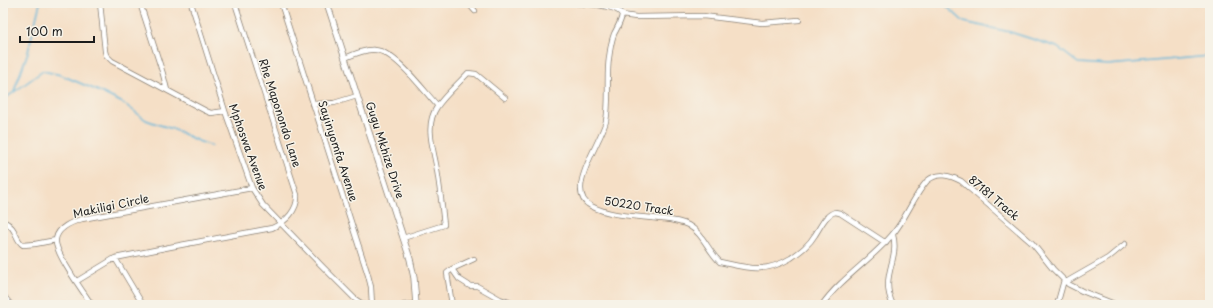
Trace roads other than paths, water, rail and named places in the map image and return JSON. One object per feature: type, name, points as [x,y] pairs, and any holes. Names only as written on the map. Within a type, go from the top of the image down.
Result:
[{"type":"street","points":[[100,3],[106,55],[117,64],[211,113],[225,111]]},
{"type":"street","points":[[140,3],[167,90]]},
{"type":"street","name":"Mphoswa Avenue","points":[[191,3],[225,111],[252,188],[263,205],[281,224],[355,298],[364,305]]},
{"type":"street","name":"Rhe Maponondo Lane","points":[[235,3],[297,195],[297,201],[294,209],[281,224]]},
{"type":"street","name":"Sayinyomfa Avenue","points":[[281,3],[368,275],[371,287],[372,305]]},
{"type":"street","name":"Gugu Mkhize Drive","points":[[327,3],[412,267],[416,304]]},
{"type":"street","points":[[468,3],[475,11]]},
{"type":"street","points":[[576,3],[613,8],[619,11],[622,15],[644,17],[703,16],[762,23],[799,20]]},
{"type":"street","name":"50220 Track","points":[[622,15],[614,35],[609,58],[605,122],[582,178],[581,192],[582,198],[585,202],[594,208],[620,215],[682,222],[694,229],[720,262],[750,268],[770,268],[798,253],[810,243],[827,216],[835,212],[840,213],[886,243]]},
{"type":"street","points":[[345,58],[372,50],[380,50],[386,53],[409,73],[437,105]]},
{"type":"street","points":[[403,238],[444,225],[437,169],[431,143],[431,122],[437,105],[468,73],[476,74],[505,98]]},
{"type":"street","points":[[313,104],[334,103],[357,96]]},
{"type":"street","name":"87181 Track","points":[[822,305],[844,279],[867,262],[886,243],[893,235],[927,181],[936,175],[948,175],[961,182],[1027,238],[1065,281],[1082,291],[1117,305]]},
{"type":"street","name":"Makiligi Circle","points":[[56,240],[58,234],[64,227],[70,223],[82,219],[252,188]]},
{"type":"street","points":[[3,221],[13,228],[18,241],[23,245],[56,240],[56,246],[61,257],[92,305]]},
{"type":"street","points":[[77,281],[115,258],[267,230],[281,224]]},
{"type":"street","points":[[893,235],[895,251],[888,281],[889,293],[893,305]]},
{"type":"street","points":[[1057,305],[1065,281],[1108,258],[1125,244]]},
{"type":"street","points":[[115,258],[143,305]]},
{"type":"street","points":[[452,305],[447,273],[452,269],[474,260]]},
{"type":"street","points":[[452,269],[459,280],[470,286],[477,286],[500,299],[516,305]]},
{"type":"street","points":[[3,295],[11,305]]},
{"type":"street","points":[[404,305],[416,304]]},
{"type":"waterway","points":[[14,91],[28,52],[40,3]]},
{"type":"waterway","points":[[943,3],[964,22],[1010,32],[1057,47],[1078,63],[1108,65],[1210,56]]},
{"type":"waterway","points":[[3,100],[43,71],[61,75],[96,90],[123,103],[146,120],[173,129],[212,146]]}]
